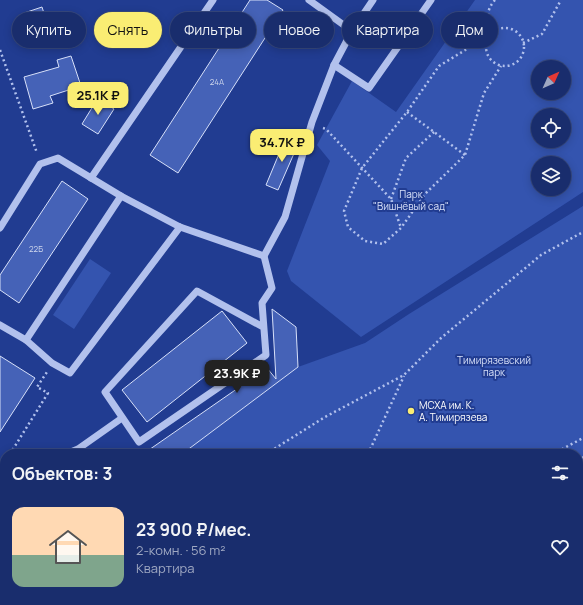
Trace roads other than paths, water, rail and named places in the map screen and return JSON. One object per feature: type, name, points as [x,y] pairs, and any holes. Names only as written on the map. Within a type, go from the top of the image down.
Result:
[{"type":"lane","points":[[91,178],[213,0]]},
{"type":"lane","points":[[309,0],[342,24]]},
{"type":"lane","points":[[365,12],[373,0]]},
{"type":"lane","points":[[334,65],[369,88],[431,0]]},
{"type":"lane","points":[[263,326],[197,291],[105,392],[139,442],[266,355],[262,303],[272,288],[264,256],[285,217],[312,122],[334,65],[343,48]]},
{"type":"lane","points":[[0,228],[40,164],[58,158],[121,196],[180,227],[264,256]]},
{"type":"lane","points":[[26,340],[121,196]]},
{"type":"lane","points":[[0,325],[26,340],[52,364],[70,373],[180,227]]},
{"type":"lane","points":[[78,449],[122,418]]},
{"type":"place","name":"МСХА им. К. А. Тимирязева","points":[[411,411]]},
{"type":"park label","name":"Парк \"Вишнёвый сад\"","points":[[411,200]]},
{"type":"park label","name":"Тимирязевский парк","points":[[494,366]]}]
